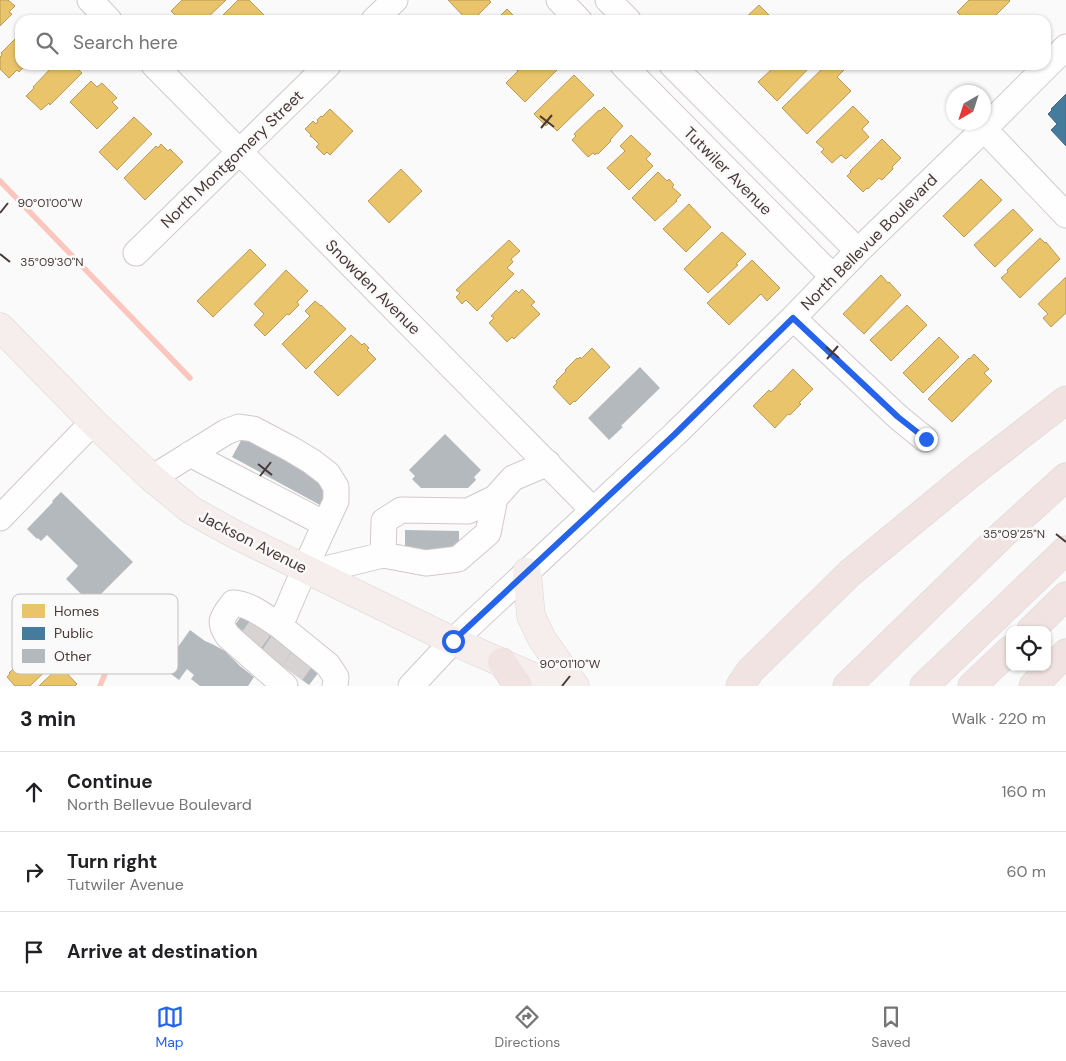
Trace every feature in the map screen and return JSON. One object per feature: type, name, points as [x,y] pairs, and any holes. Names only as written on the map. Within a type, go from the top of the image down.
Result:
[{"type":"highway","points":[[740,686],[750,671],[850,573],[1066,400]]},
{"type":"highway","points":[[847,686],[1000,537],[1066,476]]},
{"type":"highway","points":[[924,686],[1066,550]]},
{"type":"highway","points":[[1035,626],[1066,596]]},
{"type":"highway","points":[[1033,686],[1066,653]]},
{"type":"highway","points":[[972,686],[1006,654]]},
{"type":"highway","points":[[502,662],[518,686]]},
{"type":"main road","name":"Jackson Avenue","points":[[0,327],[93,422],[152,478],[191,510],[236,535],[453,641],[554,686]]},
{"type":"main road","points":[[527,572],[532,616],[542,639],[575,686]]},
{"type":"street","points":[[90,0],[104,15]]},
{"type":"street","points":[[379,15],[395,0]]},
{"type":"street","points":[[559,0],[574,15]]},
{"type":"street","points":[[608,0],[623,15]]},
{"type":"street","name":"North Bellevue Boulevard","points":[[1051,62],[1066,47]]},
{"type":"street","name":"Snowden Avenue","points":[[159,70],[593,510]]},
{"type":"street","name":"North Montgomery Street","points":[[136,253],[323,70]]},
{"type":"street","name":"Tutwiler Avenue","points":[[628,70],[833,277]]},
{"type":"street","points":[[677,70],[858,251]]},
{"type":"street","name":"North Bellevue Boulevard","points":[[991,122],[1043,70]]},
{"type":"street","name":"North Bellevue Boulevard","points":[[411,686],[453,641],[675,434],[858,251],[983,130]]},
{"type":"street","points":[[985,130],[1066,216]]},
{"type":"street","points":[[793,318],[898,417],[926,439]]},
{"type":"street","points":[[0,518],[93,422]]},
{"type":"street","points":[[152,478],[226,432],[239,427],[253,429],[269,437],[311,461],[328,474],[336,488],[336,501],[325,524],[309,570],[268,640]]},
{"type":"street","points":[[190,454],[325,524]]},
{"type":"street","points":[[383,555],[384,521],[401,510],[468,511],[495,498],[512,478],[548,464]]},
{"type":"street","points":[[309,570],[383,555],[426,563],[458,559],[488,533],[495,498]]},
{"type":"street","points":[[268,640],[295,670]]},
{"type":"street","points":[[268,640],[295,670]]},
{"type":"street","points":[[295,670],[328,665],[336,677],[336,686]]},
{"type":"building: Homes","points":[[0,0],[8,0],[15,6],[9,12],[12,14],[0,26]]},
{"type":"building: Homes","points":[[182,0],[226,0],[210,15],[175,15],[171,11]]},
{"type":"building: Homes","points":[[238,0],[249,0],[264,15],[223,15]]},
{"type":"building: Homes","points":[[448,0],[489,0],[491,2],[478,15],[462,15]]},
{"type":"building: Homes","points":[[969,0],[1010,1],[996,15],[960,15],[957,12]]},
{"type":"building: Homes","points":[[759,5],[769,15],[748,15]]},
{"type":"building: Homes","points":[[507,9],[513,15],[501,15]]},
{"type":"building: Homes","points":[[15,39],[15,70],[17,70],[9,78],[0,69],[1,53]]},
{"type":"building: Homes","points":[[49,70],[79,70],[82,73],[50,105],[49,103],[41,110],[26,96]]},
{"type":"building: Homes","points":[[516,70],[557,70],[525,102],[506,83],[518,71]]},
{"type":"building: Homes","points":[[771,70],[807,70],[777,101],[758,82]]},
{"type":"building: Homes","points":[[821,70],[844,70],[837,77],[851,91],[807,134],[782,108]]},
{"type":"building: Homes","points":[[574,75],[594,95],[557,131],[549,123],[546,126],[534,114]]},
{"type":"building: Homes","points":[[91,81],[97,87],[102,83],[117,98],[112,102],[118,108],[97,129],[70,102]]},
{"type":"building: Homes","points":[[853,106],[869,122],[862,129],[869,137],[846,159],[841,155],[832,163],[821,152],[824,149],[816,142]]},
{"type":"building: Homes","points":[[604,107],[623,126],[598,154],[596,153],[595,155],[593,153],[588,157],[572,140],[576,136],[574,134]]},
{"type":"building: Homes","points":[[330,109],[353,131],[330,155],[327,152],[324,155],[316,147],[319,144],[305,129],[313,121],[316,124],[317,120]]},
{"type":"building: Homes","points":[[134,117],[152,134],[117,170],[99,152]]},
{"type":"building: Homes","points":[[631,135],[651,154],[646,159],[653,166],[629,190],[607,168],[625,151],[620,146]]},
{"type":"building: Homes","points":[[882,139],[901,158],[882,180],[879,178],[863,192],[847,176]]},
{"type":"building: Homes","points":[[161,144],[168,151],[170,149],[183,162],[145,200],[124,178],[156,146],[158,148]]},
{"type":"building: Homes","points":[[401,169],[422,191],[389,223],[368,201]]},
{"type":"building: Homes","points":[[658,172],[667,181],[669,179],[674,185],[672,187],[681,195],[655,221],[632,198]]},
{"type":"building: Homes","points":[[981,179],[1002,200],[964,237],[943,216]]},
{"type":"building: Homes","points":[[689,204],[711,227],[686,252],[663,229]]},
{"type":"building: Homes","points":[[1013,209],[1033,230],[995,267],[974,245]]},
{"type":"building: Homes","points":[[722,232],[746,254],[736,264],[738,265],[708,293],[684,269]]},
{"type":"building: Homes","points":[[1040,238],[1046,242],[1060,259],[1020,298],[1001,278]]},
{"type":"building: Homes","points":[[509,240],[520,251],[511,259],[513,262],[507,268],[514,274],[477,311],[466,300],[462,304],[456,297],[460,293],[456,290]]},
{"type":"building: Homes","points":[[250,249],[266,265],[213,317],[197,301]]},
{"type":"building: Homes","points":[[752,260],[780,288],[767,301],[761,294],[729,325],[707,303]]},
{"type":"building: Homes","points":[[286,270],[308,291],[297,302],[299,305],[265,336],[254,325],[264,314],[254,304]]},
{"type":"building: Homes","points":[[881,275],[901,295],[864,334],[843,314]]},
{"type":"building: Homes","points":[[1066,277],[1066,313],[1051,327],[1043,318],[1048,314],[1038,304]]},
{"type":"building: Homes","points":[[522,289],[535,302],[531,305],[540,314],[514,339],[512,337],[507,342],[489,323],[494,318],[491,316],[516,290],[519,293]]},
{"type":"building: Homes","points":[[315,301],[346,329],[306,369],[282,344],[310,316],[305,311]]},
{"type":"building: Homes","points":[[907,305],[927,325],[891,361],[870,340]]},
{"type":"building: Homes","points":[[351,335],[362,345],[364,343],[369,348],[367,350],[376,359],[338,396],[314,372]]},
{"type":"building: Homes","points":[[939,337],[959,357],[923,393],[903,373]]},
{"type":"building: Homes","points":[[592,348],[610,367],[570,405],[553,387],[565,370],[577,358],[580,357],[581,359]]},
{"type":"building: Homes","points":[[974,354],[989,369],[984,373],[992,381],[952,422],[928,399]]},
{"type":"building: Homes","points":[[793,369],[813,389],[799,403],[801,404],[775,428],[753,406],[769,390],[771,392]]},
{"type":"building: Homes","points":[[12,670],[12,674],[42,674],[30,686],[15,686],[7,677]]},
{"type":"building: Homes","points":[[52,674],[68,674],[77,684],[75,686],[39,686]]},
{"type":"building: Public","points":[[1066,94],[1066,146],[1051,130],[1057,124],[1048,114]]},
{"type":"building: Other","points":[[640,367],[660,388],[609,440],[588,418]]},
{"type":"building: Other","points":[[445,434],[481,470],[474,477],[476,480],[468,488],[421,488],[412,479],[415,476],[409,470]]},
{"type":"building: Other","points":[[243,437],[331,485],[320,505],[232,457]]},
{"type":"building: Other","points":[[61,492],[133,562],[101,594],[81,594],[66,579],[78,566],[47,535],[41,541],[27,529]]},
{"type":"building: Other","points":[[405,530],[459,531],[459,553],[405,552]]},
{"type":"building: Other","points":[[245,611],[322,668],[309,685],[232,629]]},
{"type":"building: Other","points":[[190,630],[205,641],[225,651],[254,677],[248,686],[200,686],[191,679],[194,675],[187,669],[179,680],[171,674],[178,674],[178,647]]},
{"type":"waterway","points":[[0,181],[190,378]]},
{"type":"waterway","points":[[100,686],[105,674]]},
{"type":"tunnel","points":[[250,642],[263,624]]},
{"type":"tunnel","points":[[272,658],[284,640]]},
{"type":"tunnel","points":[[292,673],[305,655]]},
{"type":"route","points":[[453,641],[675,434],[793,318],[898,417],[926,439]]}]
